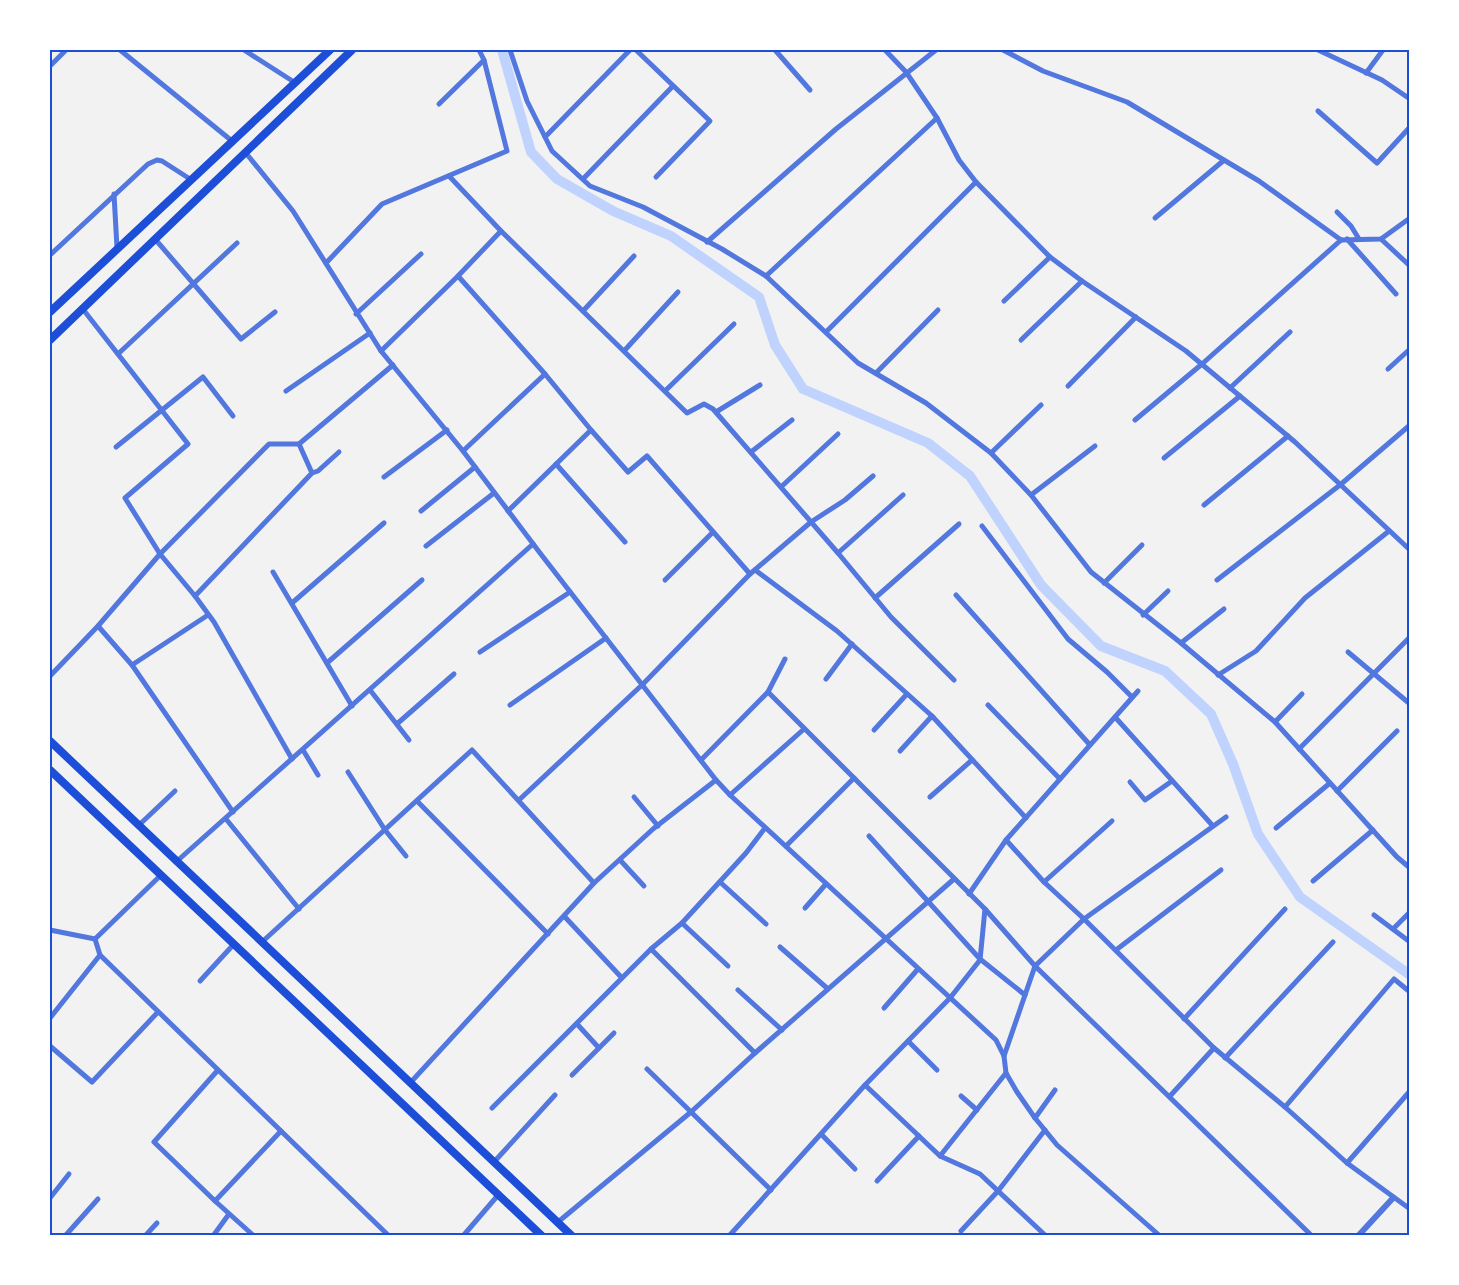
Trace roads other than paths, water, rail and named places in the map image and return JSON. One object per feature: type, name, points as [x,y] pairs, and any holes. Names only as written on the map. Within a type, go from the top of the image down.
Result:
[{"type":"main road","points":[[50,312],[330,50]]},
{"type":"main road","points":[[50,340],[352,50]]},
{"type":"main road","points":[[50,741],[572,1236]]},
{"type":"main road","points":[[50,770],[542,1236]]},
{"type":"street","points":[[50,66],[66,50]]},
{"type":"street","points":[[120,50],[232,141]]},
{"type":"street","points":[[244,50],[294,82]]},
{"type":"street","points":[[326,263],[382,204],[507,151],[484,60],[479,50]]},
{"type":"street","points":[[510,50],[526,101],[552,151],[590,186],[643,207],[766,276],[858,363],[926,403],[991,453],[1031,495],[1090,572],[1181,643],[1275,722],[1410,868]]},
{"type":"street","points":[[545,137],[630,50]]},
{"type":"street","points":[[636,50],[710,121],[656,177]]},
{"type":"street","points":[[775,50],[810,90]]},
{"type":"street","points":[[885,50],[906,72],[937,118],[959,160],[976,182],[1050,256],[1082,281],[1202,364],[1288,436],[1409,549]]},
{"type":"street","points":[[707,242],[837,129],[936,50]]},
{"type":"street","points":[[1004,50],[1043,70],[1127,102],[1259,181],[1344,240],[1396,294]]},
{"type":"street","points":[[1318,50],[1383,80],[1410,99]]},
{"type":"street","points":[[1366,73],[1383,50]]},
{"type":"street","points":[[439,104],[484,60]]},
{"type":"street","points":[[583,179],[673,86]]},
{"type":"street","points":[[1318,111],[1377,163],[1410,127]]},
{"type":"street","points":[[766,276],[937,118]]},
{"type":"street","points":[[245,152],[293,211],[381,351],[464,451],[716,780],[765,828],[996,1040],[1004,1056],[1006,1073],[1045,1130],[1058,1145],[1160,1236]]},
{"type":"street","points":[[50,255],[148,164],[157,160],[167,163],[190,179]]},
{"type":"street","points":[[1155,218],[1223,161]]},
{"type":"street","points":[[449,176],[501,231],[687,413],[704,404],[709,405],[891,617],[954,680]]},
{"type":"street","points":[[826,332],[976,182]]},
{"type":"street","points":[[114,194],[117,248]]},
{"type":"street","points":[[1337,212],[1352,226],[1359,239]]},
{"type":"street","points":[[1135,420],[1344,240],[1382,238],[1410,218]]},
{"type":"street","points":[[381,351],[501,231]]},
{"type":"street","points":[[1382,238],[1410,266]]},
{"type":"street","points":[[155,239],[240,339],[275,312]]},
{"type":"street","points":[[118,354],[237,243]]},
{"type":"street","points":[[356,314],[421,254]]},
{"type":"street","points":[[583,311],[634,256]]},
{"type":"street","points":[[1004,301],[1050,256]]},
{"type":"street","points":[[458,276],[628,472],[647,456],[713,532],[752,572],[852,644],[932,716],[1026,818]]},
{"type":"street","points":[[1021,340],[1082,281]]},
{"type":"street","points":[[624,351],[678,292]]},
{"type":"street","points":[[82,308],[188,444],[124,498],[160,554],[208,615],[292,759]]},
{"type":"street","points":[[876,373],[938,310]]},
{"type":"street","points":[[1068,386],[1136,317]]},
{"type":"street","points":[[665,391],[734,324]]},
{"type":"street","points":[[1230,388],[1290,332]]},
{"type":"street","points":[[286,391],[369,333]]},
{"type":"street","points":[[1388,369],[1410,349]]},
{"type":"street","points":[[50,676],[98,626],[160,554],[269,444],[299,444],[393,365]]},
{"type":"street","points":[[464,451],[545,374]]},
{"type":"street","points":[[116,447],[203,377],[233,416]]},
{"type":"street","points":[[716,412],[760,386]]},
{"type":"street","points":[[1164,458],[1240,396]]},
{"type":"street","points":[[991,453],[1041,405]]},
{"type":"street","points":[[751,452],[792,420]]},
{"type":"street","points":[[1217,580],[1340,485],[1410,425]]},
{"type":"street","points":[[384,477],[447,430]]},
{"type":"street","points":[[508,511],[591,430]]},
{"type":"street","points":[[781,487],[838,434]]},
{"type":"street","points":[[1204,505],[1288,436]]},
{"type":"street","points":[[299,444],[312,473]]},
{"type":"street","points":[[1031,495],[1095,446]]},
{"type":"street","points":[[195,596],[312,473],[318,471],[339,452]]},
{"type":"street","points":[[556,464],[626,542]]},
{"type":"street","points":[[421,511],[475,467]]},
{"type":"street","points":[[519,800],[643,684],[752,572],[811,522],[845,500],[873,476]]},
{"type":"street","points":[[426,546],[494,493]]},
{"type":"street","points":[[838,553],[903,495]]},
{"type":"street","points":[[292,603],[384,523]]},
{"type":"street","points":[[875,598],[959,524]]},
{"type":"street","points":[[982,526],[1068,639],[1132,697]]},
{"type":"street","points":[[1218,675],[1256,651],[1305,598],[1389,531]]},
{"type":"street","points":[[665,580],[713,532]]},
{"type":"street","points":[[176,862],[534,544]]},
{"type":"street","points":[[1104,583],[1142,545]]},
{"type":"street","points":[[273,572],[352,706]]},
{"type":"street","points":[[327,663],[422,580]]},
{"type":"street","points":[[1143,615],[1168,591]]},
{"type":"street","points":[[480,652],[570,592]]},
{"type":"street","points":[[956,595],[1090,745]]},
{"type":"street","points":[[1181,643],[1224,609]]},
{"type":"street","points":[[132,665],[208,615]]},
{"type":"street","points":[[98,626],[132,665],[233,812]]},
{"type":"street","points":[[1299,749],[1410,637]]},
{"type":"street","points":[[510,705],[606,638]]},
{"type":"street","points":[[826,679],[852,644]]},
{"type":"street","points":[[1348,652],[1410,704]]},
{"type":"street","points":[[701,760],[768,692],[785,659]]},
{"type":"street","points":[[398,723],[454,674]]},
{"type":"street","points":[[370,690],[409,740]]},
{"type":"street","points":[[969,894],[1006,840],[1138,691]]},
{"type":"street","points":[[768,692],[985,909],[1035,966],[1312,1236]]},
{"type":"street","points":[[874,729],[907,694]]},
{"type":"street","points":[[1275,722],[1302,694]]},
{"type":"street","points":[[988,705],[1060,779]]},
{"type":"street","points":[[900,751],[932,716]]},
{"type":"street","points":[[1115,717],[1213,826]]},
{"type":"street","points":[[730,795],[804,729]]},
{"type":"street","points":[[1337,791],[1397,731]]},
{"type":"street","points":[[303,750],[318,775]]},
{"type":"street","points":[[262,942],[472,750],[594,883]]},
{"type":"street","points":[[930,797],[972,760]]},
{"type":"street","points":[[348,772],[385,830],[406,856]]},
{"type":"street","points":[[786,846],[854,778]]},
{"type":"street","points":[[411,1082],[594,883],[656,827],[716,780]]},
{"type":"street","points":[[1130,782],[1145,800],[1172,781]]},
{"type":"street","points":[[1276,828],[1330,783]]},
{"type":"street","points":[[138,826],[176,791]]},
{"type":"street","points":[[634,796],[656,827]]},
{"type":"street","points":[[417,801],[548,934]]},
{"type":"street","points":[[1004,1056],[1035,966],[1084,919],[1226,817]]},
{"type":"street","points":[[226,819],[299,909]]},
{"type":"street","points":[[1044,882],[1112,821]]},
{"type":"street","points":[[492,1108],[651,949],[682,923],[765,828]]},
{"type":"street","points":[[1313,881],[1373,830]]},
{"type":"street","points":[[869,836],[980,959],[1025,995]]},
{"type":"street","points":[[1006,840],[1044,882],[1214,1048],[1285,1107],[1347,1163],[1410,1209]]},
{"type":"street","points":[[620,860],[644,886]]},
{"type":"street","points":[[1116,950],[1221,870]]},
{"type":"street","points":[[95,939],[161,875]]},
{"type":"street","points":[[558,1222],[691,1112],[954,879]]},
{"type":"street","points":[[720,882],[766,924]]},
{"type":"street","points":[[805,908],[826,884]]},
{"type":"street","points":[[729,1236],[865,1085],[950,998],[980,959],[985,909]]},
{"type":"street","points":[[1184,1020],[1285,909]]},
{"type":"street","points":[[1393,929],[1410,912]]},
{"type":"street","points":[[1374,915],[1410,942]]},
{"type":"street","points":[[564,916],[622,978]]},
{"type":"street","points":[[682,923],[728,966]]},
{"type":"street","points":[[50,930],[95,939]]},
{"type":"street","points":[[95,939],[100,955],[389,1236]]},
{"type":"street","points":[[1225,1058],[1333,942]]},
{"type":"street","points":[[200,981],[234,944]]},
{"type":"street","points":[[780,947],[828,989]]},
{"type":"street","points":[[651,949],[755,1053]]},
{"type":"street","points":[[50,1018],[100,955]]},
{"type":"street","points":[[884,1008],[918,969]]},
{"type":"street","points":[[1285,1107],[1394,979],[1410,992]]},
{"type":"street","points":[[738,990],[782,1030]]},
{"type":"street","points":[[50,1046],[92,1082],[158,1012]]},
{"type":"street","points":[[577,1024],[599,1048]]},
{"type":"street","points":[[572,1075],[614,1033]]},
{"type":"street","points":[[908,1041],[938,1070]]},
{"type":"street","points":[[1170,1096],[1214,1048]]},
{"type":"street","points":[[647,1069],[771,1190]]},
{"type":"street","points":[[218,1070],[154,1142],[254,1236]]},
{"type":"street","points":[[940,1156],[1006,1073]]},
{"type":"street","points":[[865,1085],[940,1156],[980,1174],[1046,1236]]},
{"type":"street","points":[[1035,1118],[1055,1089]]},
{"type":"street","points":[[1347,1163],[1410,1091]]},
{"type":"street","points":[[494,1162],[555,1095]]},
{"type":"street","points":[[961,1096],[977,1110]]},
{"type":"street","points":[[961,1231],[998,1191],[1045,1130]]},
{"type":"street","points":[[215,1201],[281,1131]]},
{"type":"street","points":[[821,1134],[855,1169]]},
{"type":"street","points":[[877,1181],[919,1136]]},
{"type":"street","points":[[50,1198],[69,1174]]},
{"type":"street","points":[[463,1236],[499,1194]]},
{"type":"street","points":[[1358,1236],[1392,1198]]},
{"type":"street","points":[[65,1236],[98,1199]]},
{"type":"street","points":[[213,1236],[230,1214]]},
{"type":"street","points":[[145,1236],[156,1223]]},
{"type":"waterway","points":[[502,50],[531,152],[557,179],[613,211],[671,236],[759,297],[775,345],[803,389],[928,443],[970,476],[1041,585],[1101,646],[1165,671],[1211,714],[1233,764],[1258,834],[1300,897],[1410,975]]}]
